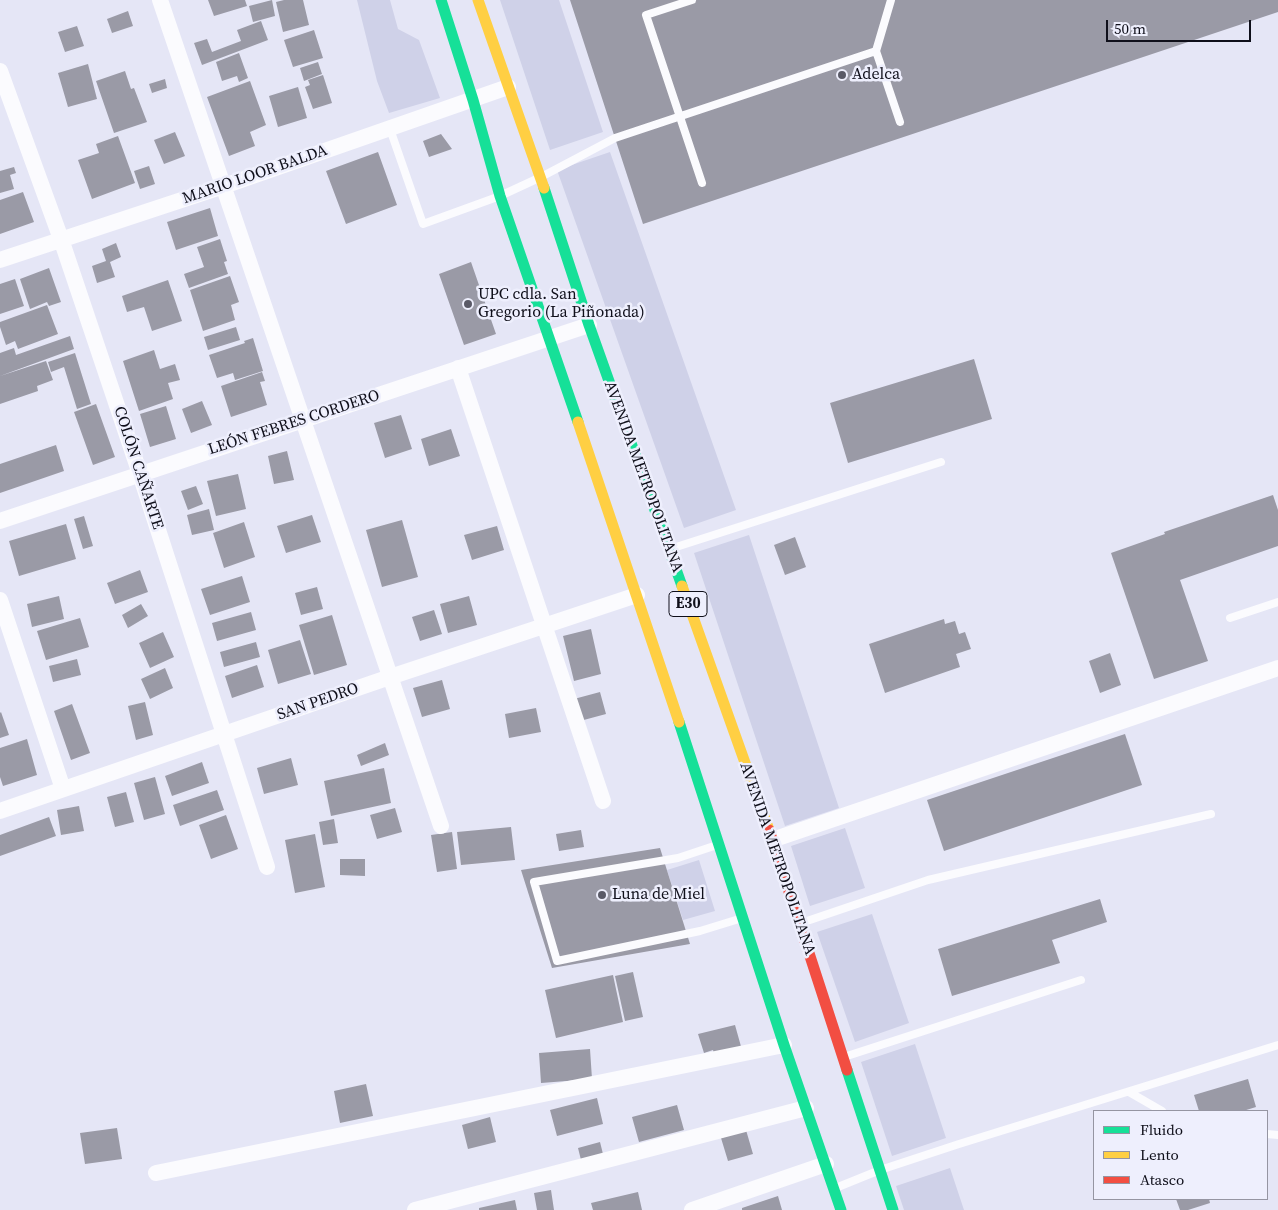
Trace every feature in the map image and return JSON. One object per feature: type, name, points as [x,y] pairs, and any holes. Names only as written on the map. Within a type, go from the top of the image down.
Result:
[{"type":"highway","points":[[441,0],[473,100],[500,196],[636,595],[840,1210]]},
{"type":"highway","name":"AVENIDA METROPOLITANA","points":[[478,0],[541,177],[589,325],[772,840],[893,1210]]},
{"type":"street","points":[[160,0],[441,826]]},
{"type":"street","name":"COLÓN CAÑARTE","points":[[0,71],[61,239],[140,474],[267,867]]},
{"type":"street","name":"MARIO LOOR BALDA","points":[[0,260],[224,186],[508,87]]},
{"type":"street","name":"LEÓN FEBRES CORDERO","points":[[0,521],[458,368],[549,340],[589,325]]},
{"type":"street","points":[[458,368],[603,801]]},
{"type":"street","name":"SAN PEDRO","points":[[0,811],[636,595]]},
{"type":"street","points":[[0,600],[62,789]]},
{"type":"street","points":[[772,840],[1278,668]]},
{"type":"street","points":[[156,1173],[784,1045]]},
{"type":"street","points":[[415,1210],[806,1108]]},
{"type":"street","points":[[692,1210],[826,1164]]},
{"type":"lane","points":[[692,0],[646,15],[702,183]]},
{"type":"lane","points":[[891,0],[876,51],[900,122]]},
{"type":"lane","points":[[390,129],[423,224],[500,196],[615,138],[876,51]]},
{"type":"lane","points":[[669,549],[941,462]]},
{"type":"lane","points":[[1230,618],[1278,602]]},
{"type":"lane","points":[[800,924],[928,880],[1211,814]]},
{"type":"lane","points":[[718,844],[678,858],[534,882],[556,961],[700,932],[742,918]]},
{"type":"lane","points":[[842,1057],[1081,980]]},
{"type":"lane","points":[[834,1188],[880,1170],[1278,1044]]},
{"type":"lane","points":[[1129,1092],[1160,1110]]},
{"type":"shaded area","points":[[357,0],[390,0],[398,29],[419,40],[440,98],[389,113],[377,81]]},
{"type":"shaded area","points":[[500,0],[559,0],[603,132],[550,150]]},
{"type":"shaded area","points":[[610,152],[736,510],[684,528],[557,170]]},
{"type":"shaded area","points":[[749,535],[839,808],[785,826],[694,553]]},
{"type":"shaded area","points":[[845,828],[865,888],[810,906],[791,846]]},
{"type":"shaded area","points":[[699,860],[715,911],[683,920],[667,870]]},
{"type":"shaded area","points":[[872,914],[909,1023],[855,1042],[817,932]]},
{"type":"shaded area","points":[[915,1044],[946,1138],[892,1156],[861,1062]]},
{"type":"shaded area","points":[[950,1168],[964,1210],[904,1210],[896,1186]]},
{"type":"building","points":[[208,0],[245,0],[247,6],[214,16]]},
{"type":"building","points":[[272,0],[275,16],[253,22],[249,6]]},
{"type":"building","points":[[303,0],[309,25],[283,32],[276,2]]},
{"type":"building","name":"Adelca","points":[[570,0],[1278,0],[1278,12],[643,224]]},
{"type":"building","points":[[128,11],[133,26],[112,33],[107,19]]},
{"type":"building","points":[[261,21],[268,40],[202,65],[194,43],[207,39],[212,52],[241,41],[237,30]]},
{"type":"building","points":[[77,26],[84,46],[65,52],[58,32]]},
{"type":"building","points":[[314,30],[323,58],[293,67],[284,40]]},
{"type":"building","points":[[239,53],[248,78],[239,82],[237,76],[222,81],[216,62]]},
{"type":"building","points":[[318,62],[322,74],[304,81],[300,68]]},
{"type":"building","points":[[88,64],[97,99],[68,107],[58,73]]},
{"type":"building","points":[[125,71],[131,89],[134,88],[147,122],[114,133],[96,81]]},
{"type":"building","points":[[323,75],[332,103],[313,109],[305,87],[310,85],[308,80]]},
{"type":"building","points":[[165,79],[167,88],[152,93],[149,84]]},
{"type":"building","points":[[250,81],[266,125],[250,132],[255,146],[229,156],[207,97]]},
{"type":"building","points":[[298,87],[307,118],[278,127],[269,96]]},
{"type":"building","points":[[175,132],[185,156],[164,164],[154,140]]},
{"type":"building","points":[[441,134],[452,149],[429,157],[423,141]]},
{"type":"building","points":[[118,136],[135,183],[92,199],[78,160],[99,153],[96,144]]},
{"type":"building","points":[[378,152],[397,205],[346,224],[326,171]]},
{"type":"building","points":[[149,166],[155,184],[140,189],[134,171]]},
{"type":"building","points":[[14,167],[16,173],[10,175],[14,189],[0,193],[0,171]]},
{"type":"building","points":[[23,192],[34,222],[0,234],[0,200]]},
{"type":"building","points":[[210,208],[218,236],[176,250],[167,222]]},
{"type":"building","points":[[220,239],[227,261],[224,262],[228,274],[189,288],[184,274],[204,267],[197,247]]},
{"type":"building","points":[[116,243],[121,257],[110,262],[115,277],[97,283],[92,266],[106,261],[102,249]]},
{"type":"building","name":"UPC cdla. San Gregorio (La Piñonada)","points":[[471,262],[496,334],[464,345],[439,274]]},
{"type":"building","points":[[49,268],[61,302],[49,306],[47,302],[30,309],[20,279]]},
{"type":"building","points":[[230,276],[239,302],[231,305],[235,320],[203,331],[190,290]]},
{"type":"building","points":[[15,279],[24,306],[0,314],[0,284]]},
{"type":"building","points":[[168,280],[182,321],[152,331],[144,307],[127,312],[122,296]]},
{"type":"building","points":[[47,305],[58,334],[18,349],[15,341],[6,345],[0,322]]},
{"type":"building","points":[[236,327],[240,340],[208,350],[204,337]]},
{"type":"building","points":[[70,336],[74,349],[0,376],[0,353],[14,348],[16,355]]},
{"type":"building","points":[[253,338],[263,371],[235,380],[233,373],[217,378],[209,355],[245,343],[244,341]]},
{"type":"building","points":[[154,350],[160,369],[175,364],[180,380],[168,383],[173,399],[139,411],[123,361]]},
{"type":"building","points":[[75,353],[91,404],[77,409],[64,367],[51,372],[48,362]]},
{"type":"building","points":[[974,359],[992,419],[848,463],[830,403]]},
{"type":"building","points":[[46,361],[53,380],[37,386],[38,391],[0,404],[0,376]]},
{"type":"building","points":[[262,372],[265,381],[260,382],[267,405],[231,417],[221,386]]},
{"type":"building","points":[[202,401],[212,425],[191,433],[182,409]]},
{"type":"building","points":[[96,404],[115,457],[93,465],[74,412]]},
{"type":"building","points":[[166,406],[176,439],[150,447],[140,414]]},
{"type":"building","points":[[401,415],[412,449],[385,458],[374,423]]},
{"type":"building","points":[[451,429],[460,456],[429,466],[421,439]]},
{"type":"building","points":[[56,445],[64,471],[0,493],[0,464]]},
{"type":"building","points":[[287,451],[294,480],[274,484],[268,456]]},
{"type":"building","points":[[238,474],[246,509],[216,516],[207,481]]},
{"type":"building","points":[[196,486],[203,504],[188,510],[181,491]]},
{"type":"building","points":[[1273,495],[1278,510],[1278,546],[1180,580],[1208,661],[1154,679],[1111,553],[1165,534],[1164,532]]},
{"type":"building","points":[[209,509],[214,530],[192,535],[187,515]]},
{"type":"building","points":[[312,515],[321,542],[286,553],[277,526]]},
{"type":"building","points":[[84,516],[93,546],[83,549],[74,519]]},
{"type":"building","points":[[402,520],[418,577],[382,587],[366,530]]},
{"type":"building","points":[[244,522],[255,557],[224,568],[213,533]]},
{"type":"building","points":[[66,524],[76,559],[19,576],[9,541]]},
{"type":"building","points":[[497,526],[504,550],[472,560],[464,535]]},
{"type":"building","points":[[795,537],[806,567],[785,575],[774,545]]},
{"type":"building","points":[[140,570],[148,592],[115,604],[107,583]]},
{"type":"building","points":[[242,576],[250,602],[210,615],[201,589]]},
{"type":"building","points":[[317,587],[323,609],[301,615],[295,593]]},
{"type":"building","points":[[59,596],[64,619],[32,627],[27,604]]},
{"type":"building","points":[[469,596],[477,625],[448,633],[440,604]]},
{"type":"building","points":[[141,604],[148,616],[128,628],[122,615]]},
{"type":"building","points":[[434,610],[442,634],[420,641],[412,617]]},
{"type":"building","points":[[251,612],[256,630],[217,641],[212,623]]},
{"type":"building","points":[[332,615],[347,665],[314,675],[299,625]]},
{"type":"building","points":[[80,618],[89,647],[46,660],[37,631]]},
{"type":"building","points":[[944,619],[945,624],[955,621],[959,634],[965,632],[971,649],[956,654],[960,667],[885,693],[869,644]]},
{"type":"building","points":[[591,629],[601,674],[574,681],[563,636]]},
{"type":"building","points":[[163,632],[174,657],[150,668],[139,643]]},
{"type":"building","points":[[300,640],[311,674],[278,684],[268,650]]},
{"type":"building","points":[[256,642],[260,657],[224,667],[220,652]]},
{"type":"building","points":[[1110,653],[1121,685],[1100,693],[1089,661]]},
{"type":"building","points":[[77,659],[81,675],[53,682],[49,666]]},
{"type":"building","points":[[257,665],[264,687],[232,698],[225,676]]},
{"type":"building","points":[[165,668],[173,688],[150,699],[141,679]]},
{"type":"building","points":[[442,680],[450,709],[422,717],[413,688]]},
{"type":"building","points":[[600,692],[606,714],[580,721],[574,699]]},
{"type":"building","points":[[145,702],[153,735],[136,740],[128,706]]},
{"type":"building","points":[[72,704],[90,753],[71,760],[54,711]]},
{"type":"building","points":[[536,708],[541,732],[509,738],[505,714]]},
{"type":"building","points":[[0,713],[9,735],[0,738]]},
{"type":"building","points":[[1125,734],[1142,785],[944,851],[927,800]]},
{"type":"building","points":[[27,739],[37,775],[3,786],[0,777],[0,748]]},
{"type":"building","points":[[385,743],[389,755],[361,766],[357,755]]},
{"type":"building","points":[[291,758],[298,785],[264,794],[257,768]]},
{"type":"building","points":[[202,762],[209,783],[172,796],[165,776]]},
{"type":"building","points":[[384,768],[391,803],[331,816],[324,781]]},
{"type":"building","points":[[155,777],[165,814],[144,820],[134,783]]},
{"type":"building","points":[[217,790],[224,810],[180,826],[173,805]]},
{"type":"building","points":[[126,792],[134,822],[115,827],[107,797]]},
{"type":"building","points":[[79,806],[84,831],[61,835],[57,810]]},
{"type":"building","points":[[395,808],[402,832],[377,839],[370,815]]},
{"type":"building","points":[[226,815],[238,849],[211,859],[199,825]]},
{"type":"building","points":[[49,817],[56,836],[0,856],[0,835]]},
{"type":"building","points":[[334,819],[338,843],[323,845],[319,822]]},
{"type":"building","points":[[511,827],[515,860],[461,865],[457,832]]},
{"type":"building","points":[[581,830],[584,847],[559,851],[556,834]]},
{"type":"building","points":[[452,832],[457,869],[437,872],[431,835]]},
{"type":"building","points":[[315,834],[325,887],[295,893],[285,840]]},
{"type":"building","name":"Luna de Miel","points":[[660,848],[690,944],[552,968],[521,870]]},
{"type":"building","points":[[340,859],[365,859],[365,876],[340,875]]},
{"type":"building","points":[[1100,899],[1107,922],[1052,940],[1060,963],[952,996],[938,949]]},
{"type":"building","points":[[633,972],[643,1017],[625,1021],[615,976]]},
{"type":"building","points":[[613,975],[623,1022],[556,1038],[545,990]]},
{"type":"building","points":[[735,1025],[742,1050],[715,1057],[713,1050],[704,1053],[698,1034]]},
{"type":"building","points":[[590,1049],[592,1079],[541,1083],[539,1053]]},
{"type":"building","points":[[1248,1079],[1256,1107],[1246,1110],[1199,1110],[1194,1095]]},
{"type":"building","points":[[366,1084],[373,1116],[340,1123],[334,1091]]},
{"type":"building","points":[[597,1098],[603,1124],[557,1136],[550,1110]]},
{"type":"building","points":[[677,1105],[684,1130],[639,1142],[632,1117]]},
{"type":"building","points":[[490,1117],[496,1142],[468,1149],[462,1125]]},
{"type":"building","points":[[117,1128],[122,1159],[85,1164],[80,1133]]},
{"type":"building","points":[[746,1130],[753,1154],[728,1161],[721,1138]]},
{"type":"building","points":[[600,1142],[604,1158],[582,1164],[578,1148]]},
{"type":"building","points":[[551,1190],[554,1210],[537,1210],[534,1193]]},
{"type":"building","points":[[638,1192],[642,1210],[593,1210],[591,1203]]},
{"type":"building","points":[[778,1196],[782,1210],[742,1210],[742,1208]]},
{"type":"building","points":[[515,1200],[517,1210],[479,1210],[479,1208]]},
{"type":"building","points":[[1176,1200],[1209,1200],[1210,1203],[1188,1210],[1180,1210]]},
{"type":"traffic: fast","points":[[441,0],[473,100],[500,196],[578,422]]},
{"type":"traffic: fast","points":[[544,188],[589,325],[682,586]]},
{"type":"traffic: fast","points":[[679,722],[784,1045],[841,1210]]},
{"type":"traffic: fast","points":[[847,1070],[893,1210]]},
{"type":"traffic: slow","points":[[478,0],[544,188]]},
{"type":"traffic: slow","points":[[578,422],[679,722]]},
{"type":"traffic: slow","points":[[682,586],[769,830]]},
{"type":"traffic: jam","points":[[769,830],[847,1070]]},
{"type":"place","name":"Adelca","points":[[842,75]]},
{"type":"place","name":"UPC cdla. San Gregorio (La Piñonada)","points":[[468,304]]},
{"type":"place","name":"Luna de Miel","points":[[602,895]]}]
